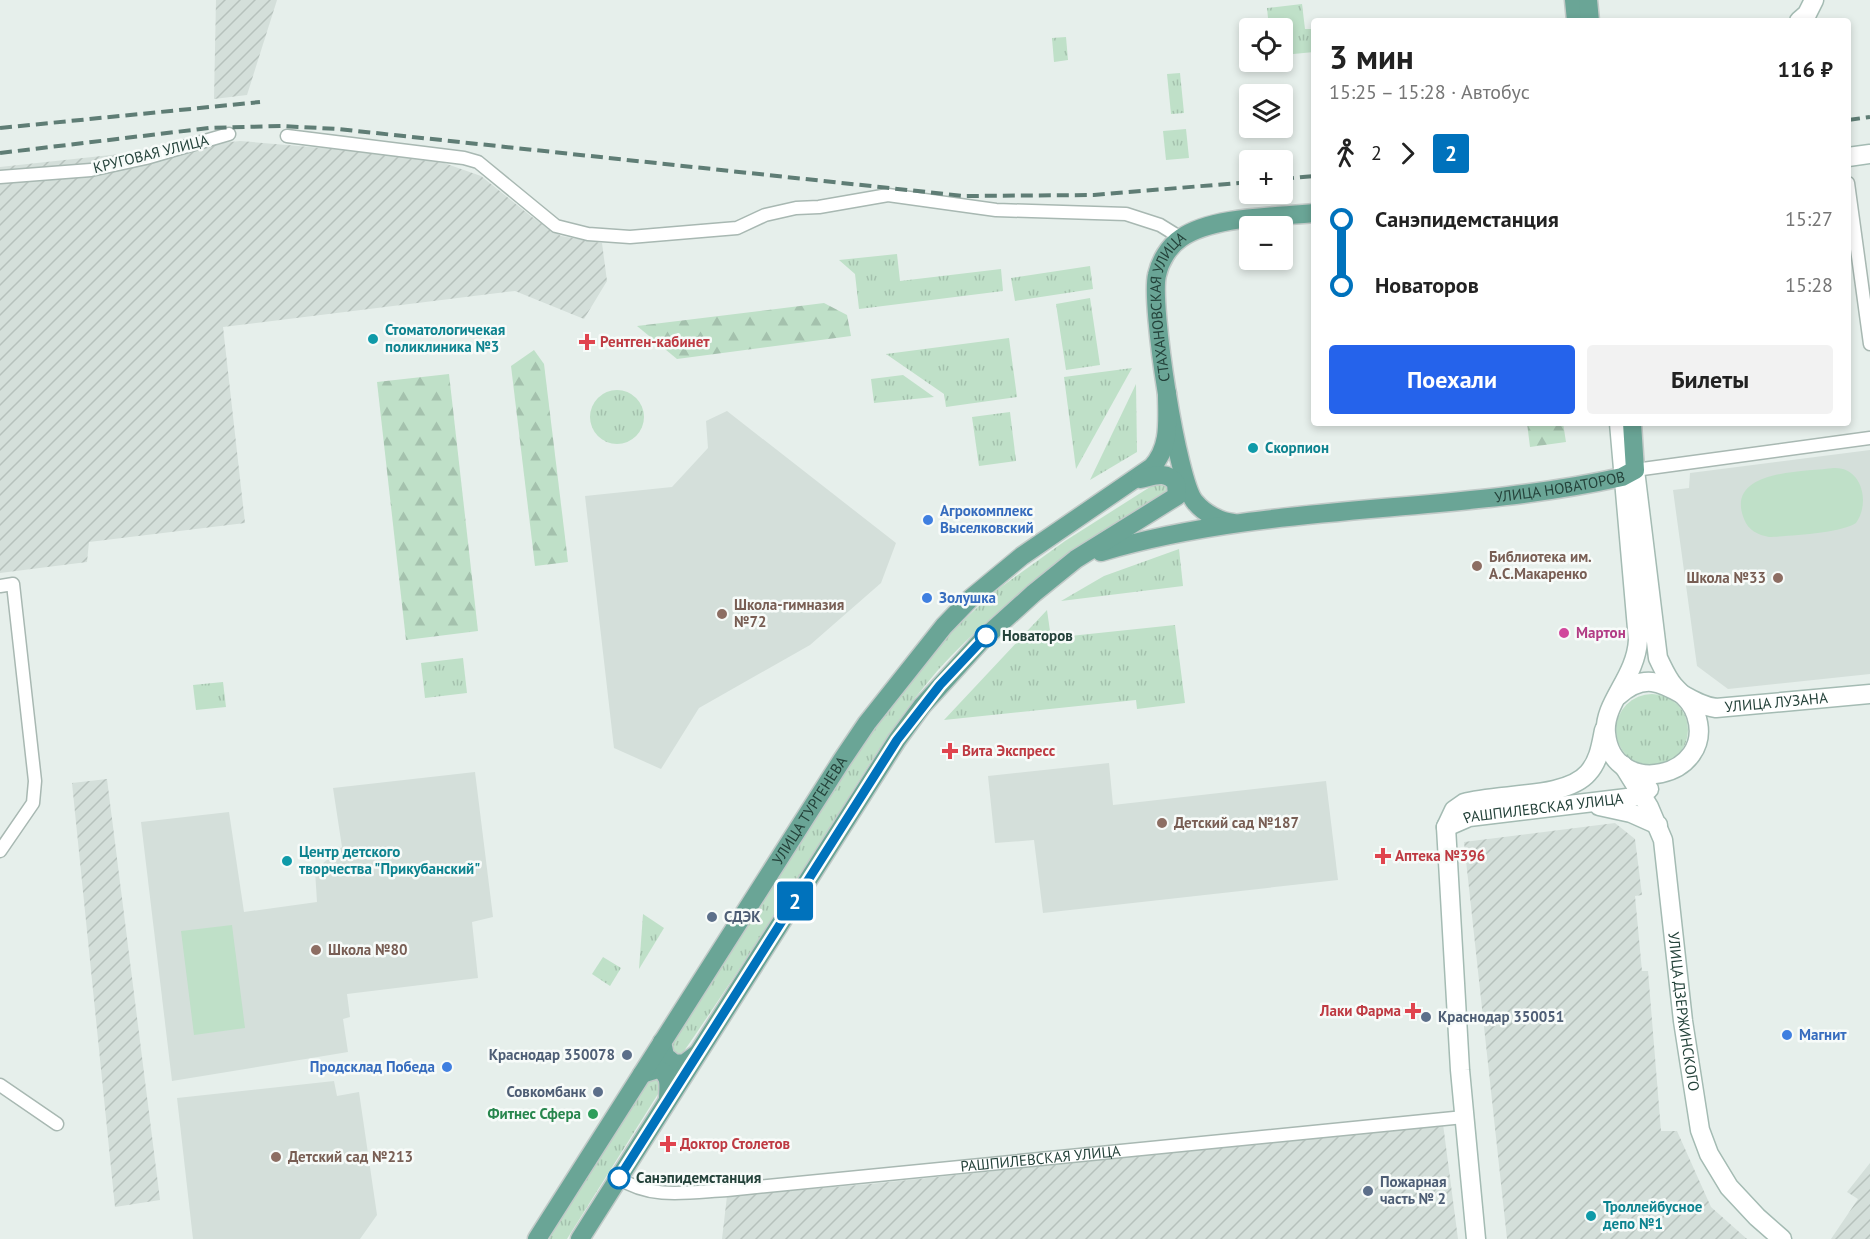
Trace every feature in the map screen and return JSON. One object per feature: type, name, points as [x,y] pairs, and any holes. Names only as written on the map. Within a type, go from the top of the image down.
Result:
[{"type":"main road","points":[[1574,0],[1576,18]]},
{"type":"main road","points":[[1588,0],[1590,18]]},
{"type":"main road","points":[[1802,18],[1814,0]]},
{"type":"main road","points":[[1851,157],[1870,154]]},
{"type":"main road","name":"СТАХАНОВСКАЯ УЛИЦА","points":[[1245,524],[1223,520],[1201,507],[1195,502],[1187,487],[1167,393],[1155,285],[1163,257],[1180,238],[1212,225],[1311,213]]},
{"type":"main road","name":"УЛИЦА ТУРГЕНЕВА","points":[[537,1239],[867,723],[944,626],[970,599],[1022,556],[1138,479],[1152,467],[1165,450],[1167,393]]},
{"type":"main road","points":[[1620,426],[1658,658],[1695,710],[1698,732],[1691,754],[1672,771],[1658,775],[1644,775],[1623,765]]},
{"type":"main road","points":[[1605,725],[1608,712],[1635,663],[1638,640],[1629,473],[1632,426]]},
{"type":"main road","name":"УЛИЦА НОВАТОРОВ","points":[[1245,524],[1503,495],[1629,473]]},
{"type":"main road","points":[[580,1239],[897,740],[916,715],[982,640],[1076,559],[1177,496],[1176,483],[1169,476],[1161,474],[1138,479]]},
{"type":"main road","points":[[1076,559],[1133,542],[1245,524]]},
{"type":"main road","points":[[1615,700],[1629,688],[1646,683],[1664,684],[1682,693]]},
{"type":"main road","name":"УЛИЦА ЛУЗАНА","points":[[1682,693],[1708,707],[1723,708],[1870,694]]},
{"type":"main road","name":"РАШПИЛЕВСКАЯ УЛИЦА","points":[[1476,1239],[1464,1117],[1446,826],[1454,810],[1464,803],[1558,788],[1579,781],[1594,766],[1605,725]]},
{"type":"main road","name":"УЛИЦА ДЗЕРЖИНСКОГО","points":[[1605,725],[1609,748],[1642,795],[1658,825],[1664,847],[1683,1017],[1700,1130],[1728,1186],[1757,1217],[1782,1239]]},
{"type":"main road","name":"РАШПИЛЕВСКАЯ УЛИЦА","points":[[1446,826],[1468,817],[1642,795],[1672,771]]},
{"type":"main road","points":[[1583,803],[1631,813],[1658,825]]},
{"type":"main road","points":[[663,1042],[665,1056],[675,1064],[685,1063],[699,1052]]},
{"type":"main road","points":[[642,1074],[658,1069],[666,1074],[669,1082],[667,1102]]},
{"type":"street","name":"КРУГОВАЯ УЛИЦА","points":[[0,177],[91,170],[146,159],[229,134]]},
{"type":"street","points":[[287,136],[478,162],[556,226],[588,234],[630,237],[737,228],[765,215],[796,208],[819,207],[888,195],[996,210],[1126,214],[1160,225],[1180,238]]},
{"type":"street","points":[[1851,205],[1870,344]]},
{"type":"street","name":"УЛИЦА НОВАТОРОВ","points":[[1629,473],[1870,438]]},
{"type":"street","points":[[0,586],[13,584],[35,781],[33,803],[0,851]]},
{"type":"street","points":[[0,1085],[57,1124]]},
{"type":"street","name":"РАШПИЛЕВСКАЯ УЛИЦА","points":[[619,1178],[634,1188],[662,1194],[727,1190],[1464,1117]]},
{"type":"shaded area","points":[[216,0],[277,0],[247,95],[214,99]]},
{"type":"shaded area","points":[[240,141],[358,151],[444,163],[481,176],[532,217],[561,236],[602,243],[607,281],[584,319],[515,291],[223,327],[245,523],[89,542],[87,562],[0,573],[0,167]]},
{"type":"shaded area","name":"Школа-гимназия №72","points":[[727,411],[896,543],[881,583],[810,645],[699,708],[661,769],[614,748],[585,496],[672,487],[708,448],[706,421]]},
{"type":"shaded area","name":"Школа №33","points":[[1870,450],[1870,674],[1728,689],[1697,666],[1673,490],[1689,488],[1690,473]]},
{"type":"shaded area","name":"Детский сад №187","points":[[1109,763],[1113,805],[1326,781],[1338,880],[1043,913],[1034,840],[995,843],[988,776]]},
{"type":"shaded area","name":"Школа №80","points":[[475,772],[493,917],[472,922],[478,978],[347,994],[350,1017],[343,1019],[348,1052],[172,1081],[141,822],[229,812],[244,912],[317,902],[315,870],[342,847],[333,788]]},
{"type":"shaded area","points":[[107,779],[160,1200],[115,1207],[72,783]]},
{"type":"shaded area","name":"Троллейбусное депо №1","points":[[1615,823],[1635,839],[1642,895],[1635,896],[1642,971],[1648,971],[1661,1131],[1677,1131],[1711,1207],[1747,1239],[1507,1239],[1464,842]]},
{"type":"shaded area","name":"Детский сад №213","points":[[334,1081],[337,1096],[359,1092],[377,1215],[360,1239],[193,1239],[177,1098]]},
{"type":"shaded area","points":[[1443,1124],[1458,1239],[722,1239],[727,1196],[870,1184]]},
{"type":"shaded area","points":[[1870,1163],[1870,1239],[1831,1239],[1858,1199],[1847,1192]]},
{"type":"green space","points":[[1302,4],[1305,29],[1311,29],[1311,52],[1293,54],[1293,18],[1268,18],[1267,8]]},
{"type":"green space","points":[[1066,37],[1068,60],[1054,62],[1052,38]]},
{"type":"green space","points":[[1180,73],[1184,113],[1171,114],[1167,74]]},
{"type":"green space","points":[[1186,129],[1189,158],[1166,160],[1163,131]]},
{"type":"green space","points":[[897,254],[900,281],[1001,269],[1003,291],[859,309],[855,274],[839,260]]},
{"type":"green space","points":[[1090,266],[1093,289],[1015,301],[1011,278]]},
{"type":"green space","points":[[1090,298],[1100,365],[1066,370],[1056,304]]},
{"type":"green space","points":[[824,303],[847,315],[851,336],[677,359],[637,326]]},
{"type":"green space","points":[[1009,338],[1017,397],[946,407],[944,394],[886,354]]},
{"type":"green space","points":[[534,350],[544,364],[568,562],[535,566],[511,366]]},
{"type":"green space","points":[[1132,368],[1076,469],[1064,377]]},
{"type":"green space","points":[[449,374],[478,631],[406,640],[377,382]]},
{"type":"green space","points":[[903,375],[934,397],[874,403],[871,379]]},
{"type":"green space","points":[[1136,384],[1137,452],[1090,480]]},
{"type":"green space","points":[[612,390],[622,390],[632,394],[640,402],[644,417],[640,432],[632,440],[622,444],[612,444],[602,440],[594,432],[590,422],[590,412],[594,402],[602,394]]},
{"type":"green space","points":[[1010,412],[1016,461],[979,466],[972,417]]},
{"type":"green space","points":[[1527,426],[1563,426],[1566,442],[1530,447]]},
{"type":"green space","points":[[1834,468],[1844,469],[1852,474],[1861,488],[1863,506],[1856,523],[1827,532],[1769,537],[1754,531],[1746,523],[1741,503],[1746,490],[1756,482],[1771,476]]},
{"type":"green space","points":[[1161,480],[1174,489],[1039,579],[989,620],[944,664],[905,711],[888,736],[770,922],[680,1057],[667,1048],[874,727],[951,632],[994,592],[1065,541]]},
{"type":"green space","points":[[1179,549],[1183,586],[1061,601],[1104,576]]},
{"type":"green space","points":[[1047,610],[1051,638],[1175,625],[1185,703],[1137,709],[1136,700],[944,720]]},
{"type":"green space","points":[[463,658],[467,693],[425,698],[421,663]]},
{"type":"green space","points":[[223,682],[226,707],[196,710],[193,685]]},
{"type":"green space","points":[[1652,694],[1672,700],[1682,710],[1688,730],[1682,750],[1672,760],[1652,766],[1632,760],[1622,750],[1616,730],[1622,710],[1632,700]]},
{"type":"green space","points":[[643,914],[664,928],[639,969]]},
{"type":"green space","points":[[232,925],[245,1028],[194,1035],[181,931]]},
{"type":"green space","points":[[603,957],[621,968],[610,986],[592,974]]},
{"type":"green space","points":[[655,1073],[663,1086],[567,1239],[548,1239],[649,1076]]},
{"type":"railway","points":[[0,128],[260,102]]},
{"type":"railway","points":[[1851,120],[1870,117]]},
{"type":"railway","points":[[0,153],[209,128],[282,126],[338,129],[964,196],[1094,195],[1239,183]]},
{"type":"railway","points":[[1293,178],[1311,176]]},
{"type":"bus line","name":"2","points":[[619,1178],[897,740],[922,706],[986,636]]},
{"type":"place","name":"Стоматологичекая поликлиника №3","points":[[373,339]]},
{"type":"place","name":"Рентген-кабинет","points":[[587,342]]},
{"type":"place","name":"Скорпион","points":[[1253,448]]},
{"type":"place","name":"Агрокомплекс Выселковский","points":[[928,520]]},
{"type":"place","name":"Библиотека им. А.С.Макаренко","points":[[1477,566]]},
{"type":"place","name":"Школа №33","points":[[1778,578]]},
{"type":"place","name":"Золушка","points":[[927,598]]},
{"type":"place","name":"Школа-гимназия №72","points":[[722,614]]},
{"type":"place","name":"Мартон","points":[[1564,633]]},
{"type":"place","name":"Новаторов","points":[[986,636]]},
{"type":"place","name":"Вита Экспресс","points":[[950,751]]},
{"type":"place","name":"Детский сад №187","points":[[1162,823]]},
{"type":"place","name":"Аптека №396","points":[[1383,856]]},
{"type":"place","name":"Центр детского творчества \"Прикубанский\"","points":[[287,861]]},
{"type":"place","name":"СДЭК","points":[[712,917]]},
{"type":"place","name":"Школа №80","points":[[316,950]]},
{"type":"place","name":"Лаки Фарма","points":[[1413,1011]]},
{"type":"place","name":"Краснодар 350051","points":[[1426,1017]]},
{"type":"place","name":"Магнит","points":[[1787,1035]]},
{"type":"place","name":"Краснодар 350078","points":[[627,1055]]},
{"type":"place","name":"Продсклад Победа","points":[[447,1067]]},
{"type":"place","name":"Совкомбанк","points":[[598,1092]]},
{"type":"place","name":"Фитнес Сфера","points":[[593,1114]]},
{"type":"place","name":"Доктор Столетов","points":[[668,1144]]},
{"type":"place","name":"Детский сад №213","points":[[276,1157]]},
{"type":"place","name":"Санэпидемстанция","points":[[619,1178]]},
{"type":"place","name":"Пожарная часть № 2","points":[[1368,1191]]},
{"type":"place","name":"Троллейбусное депо №1","points":[[1591,1216]]}]
